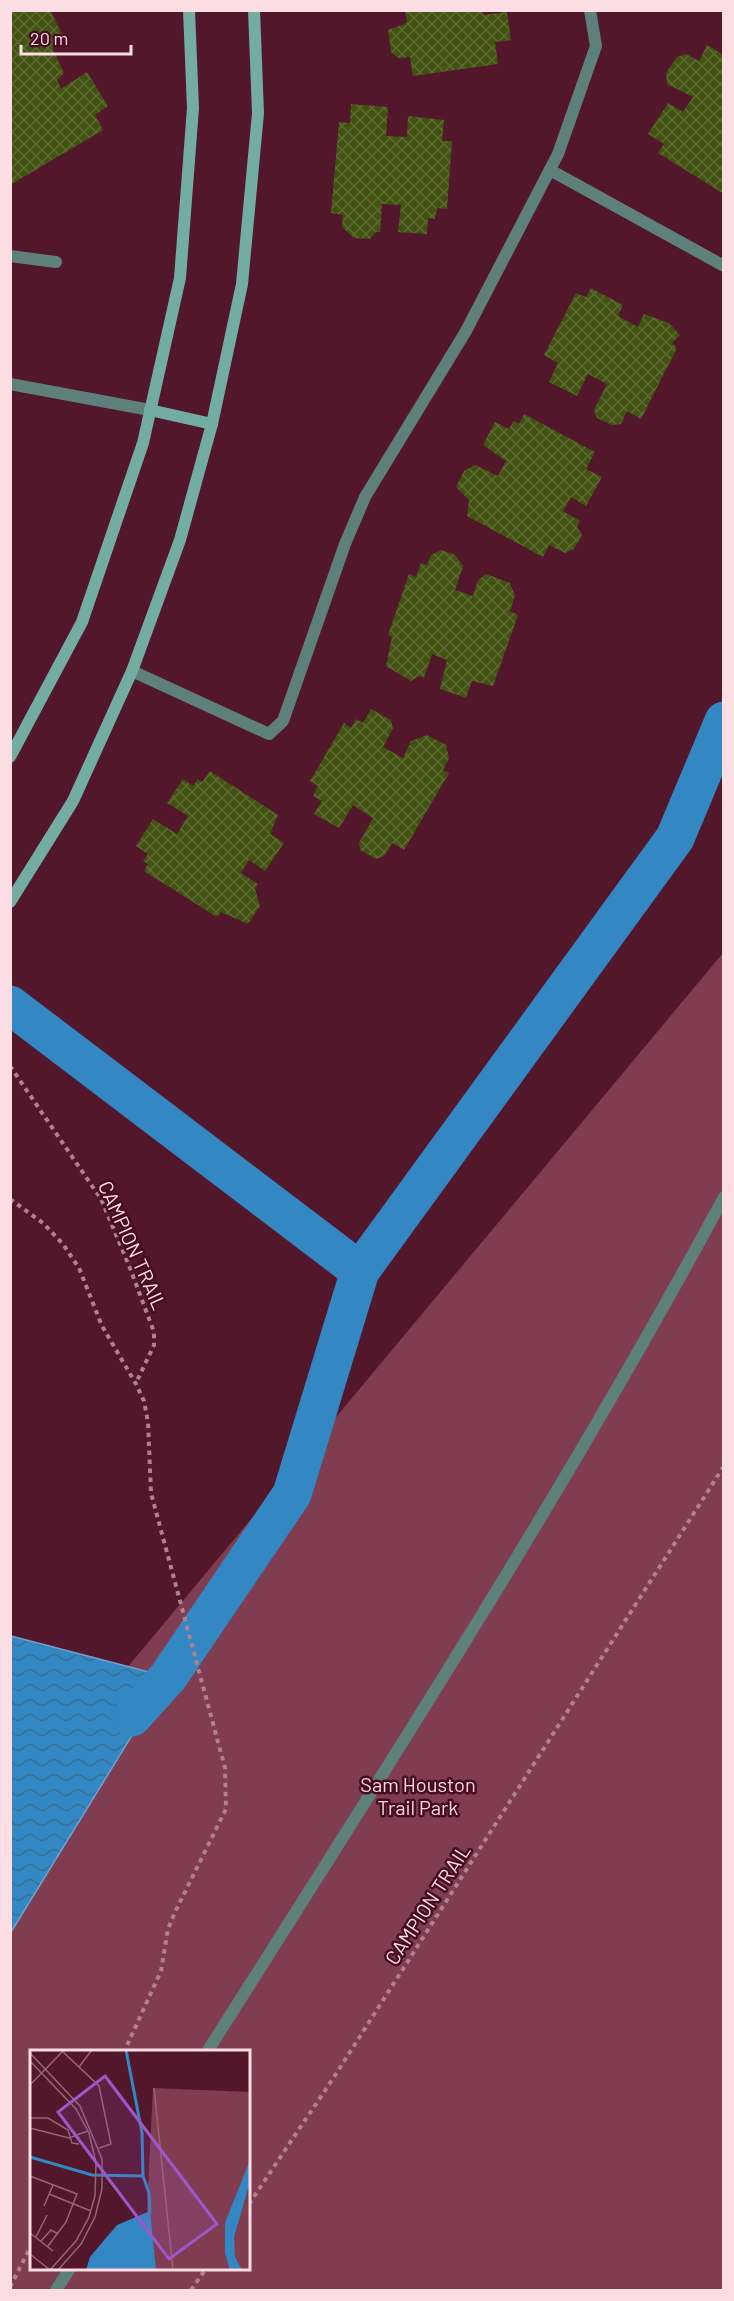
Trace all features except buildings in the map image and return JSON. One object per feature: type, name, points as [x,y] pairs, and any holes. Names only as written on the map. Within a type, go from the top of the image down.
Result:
[{"type":"main road","points":[[10,757],[82,622],[143,442],[180,278],[193,108],[189,10]]},
{"type":"main road","points":[[10,902],[73,801],[132,671],[180,540],[212,424],[242,284],[258,113],[254,10]]},
{"type":"main road","points":[[150,410],[212,424]]},
{"type":"lane","points":[[132,671],[269,734],[283,721],[345,544],[365,497],[466,331],[558,154],[596,46],[590,10]]},
{"type":"lane","points":[[550,170],[723,266]]},
{"type":"lane","points":[[10,256],[56,262]]},
{"type":"lane","points":[[10,384],[150,410]]},
{"type":"lane","points":[[208,2050],[429,1702],[663,1310],[723,1197]]},
{"type":"lane","points":[[56,2290],[68,2271]]},
{"type":"path","name":"CAMPION TRAIL","points":[[10,1066],[101,1199],[130,1268],[154,1332],[154,1345],[136,1384]]},
{"type":"path","points":[[10,1199],[43,1223],[63,1244],[78,1268],[102,1326],[136,1384],[148,1422],[151,1493],[225,1768],[226,1809],[175,1912],[168,1929],[161,1971],[125,2050]]},
{"type":"path","name":"CAMPION TRAIL","points":[[250,2202],[347,2057],[723,1467]]},
{"type":"path","points":[[10,2288],[30,2248]]},
{"type":"path","points":[[191,2290],[204,2271]]},
{"type":"green space","name":"Sam Houston Trail Park","points":[[723,953],[723,2290],[11,2290],[11,1807]]},
{"type":"water","points":[[10,1636],[168,1677],[11,1932]]},
{"type":"waterway","points":[[132,1717],[168,1677],[292,1494],[360,1271],[675,838],[724,721]]},
{"type":"waterway","points":[[10,1005],[360,1271]]}]
